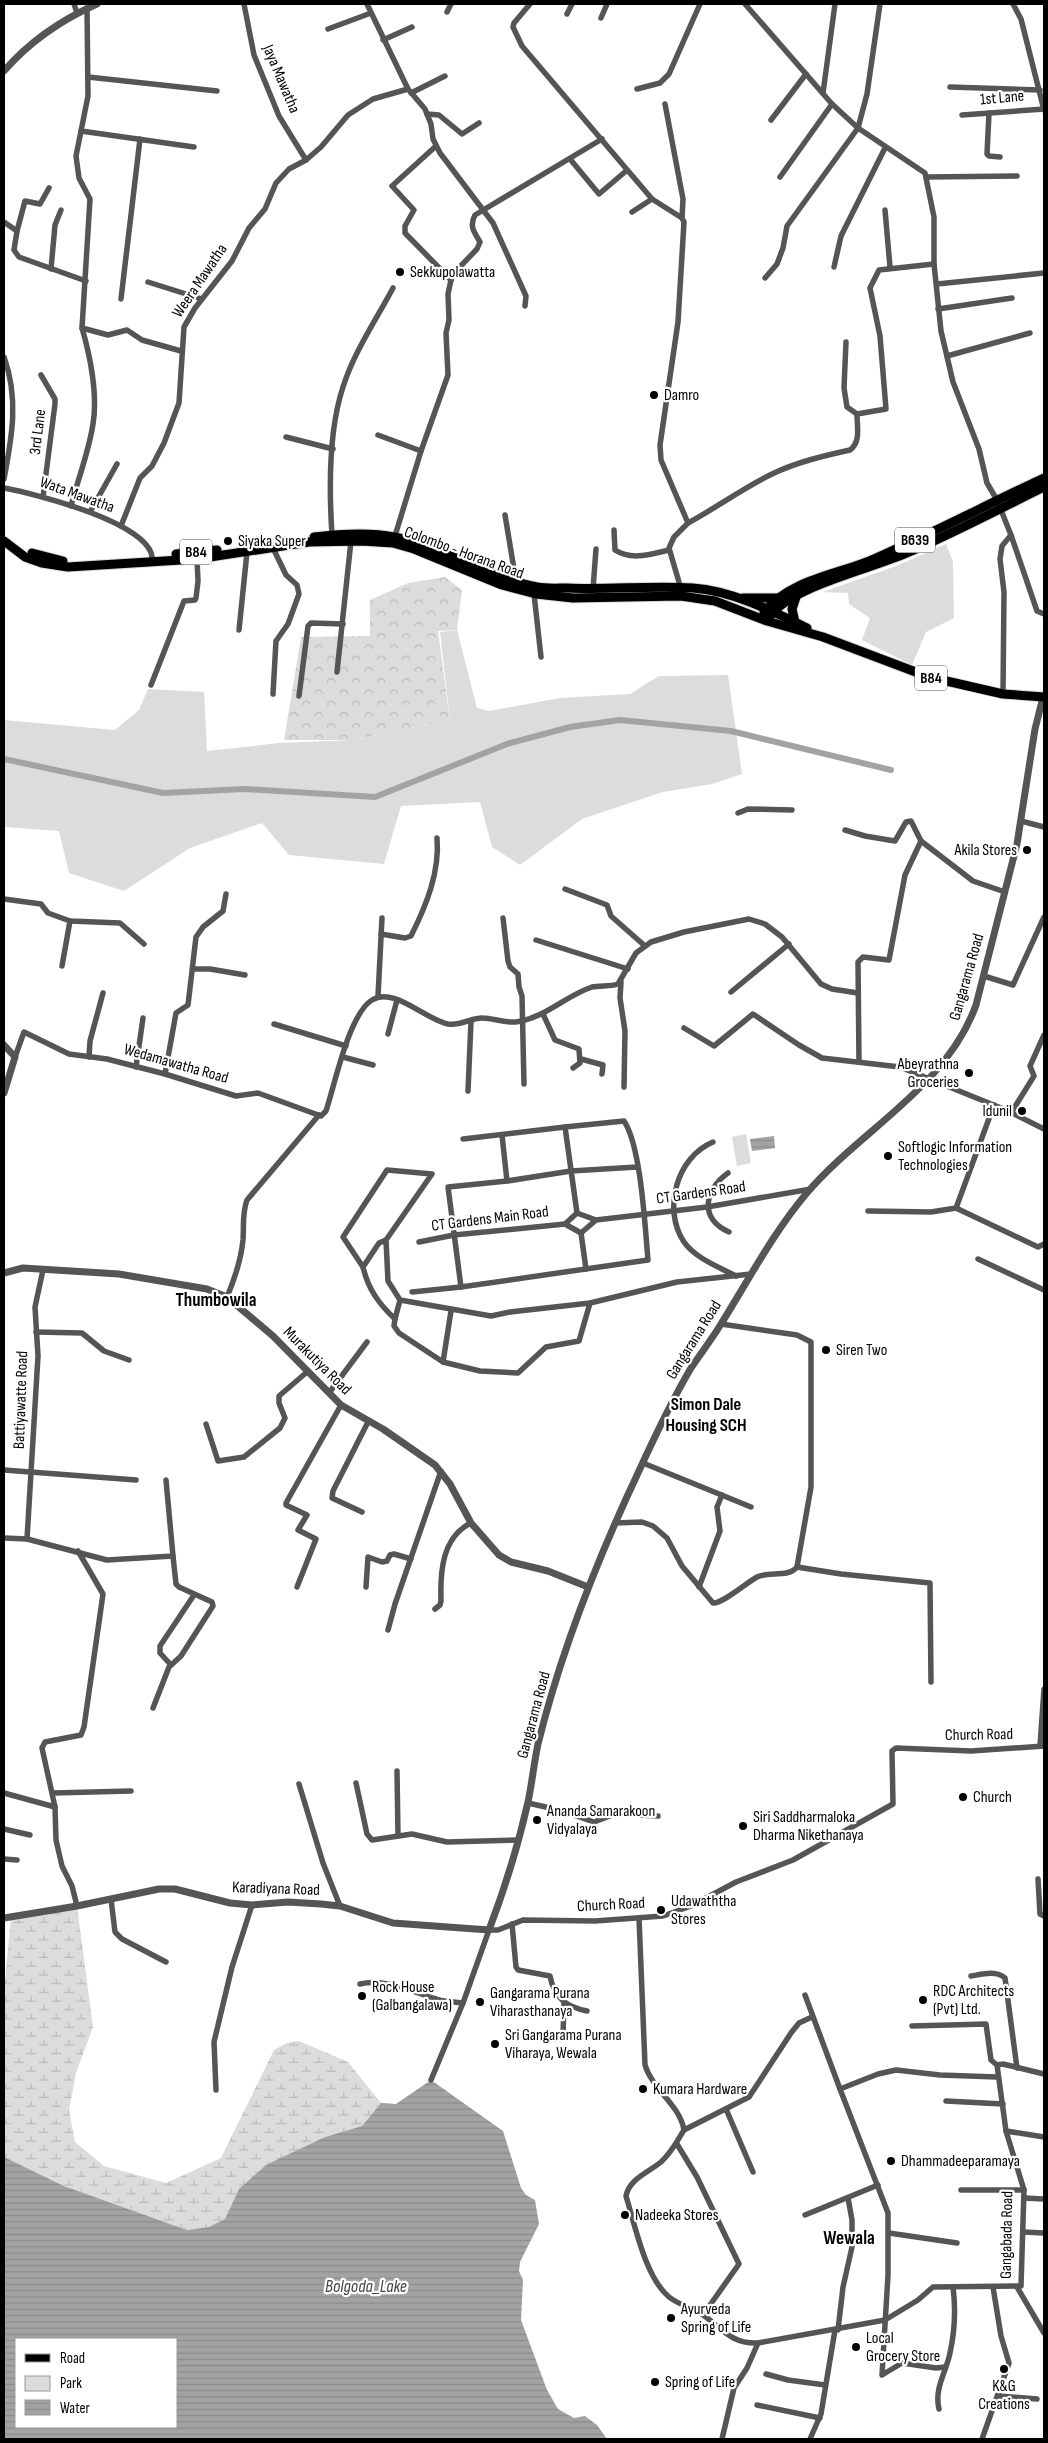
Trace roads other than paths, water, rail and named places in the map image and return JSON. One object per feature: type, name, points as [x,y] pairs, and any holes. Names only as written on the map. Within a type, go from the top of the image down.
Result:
[{"type":"main road","name":"B639","points":[[770,611],[811,588],[909,552],[1044,478]]},
{"type":"main road","name":"B639","points":[[770,611],[780,598],[814,578],[874,559],[999,504],[1044,487]]},
{"type":"main road","name":"Colombo - Horana Road","points":[[4,534],[27,551],[58,561],[153,558],[197,559],[309,542],[394,540],[416,542],[516,581],[538,587],[681,592]]},
{"type":"main road","name":"Colombo - Horana Road","points":[[4,541],[25,557],[57,567],[243,548],[332,535],[367,534],[394,540],[502,585],[534,594],[573,598],[681,592]]},
{"type":"main road","name":"B84","points":[[681,592],[715,591],[738,598],[795,622],[823,637]]},
{"type":"main road","name":"B84","points":[[681,592],[715,601],[764,619],[823,637],[929,677],[1003,694],[1044,697]]},
{"type":"main road","points":[[795,622],[792,608],[796,596]]},
{"type":"main road","points":[[738,598],[780,598]]},
{"type":"main road","points":[[764,619],[770,611]]},
{"type":"street","points":[[74,4],[77,13]]},
{"type":"street","points":[[4,71],[20,52],[39,37],[77,13],[97,4]]},
{"type":"street","name":"Jaya Mawatha","points":[[244,4],[254,55],[279,116],[306,160]]},
{"type":"street","points":[[367,4],[383,40],[410,91],[427,114],[436,146],[493,223],[526,296],[525,306]]},
{"type":"street","points":[[447,12],[451,4]]},
{"type":"street","points":[[530,4],[514,22],[513,27],[522,46],[602,139],[626,171],[652,199],[682,218]]},
{"type":"street","points":[[567,14],[572,4]]},
{"type":"street","points":[[601,18],[607,4]]},
{"type":"street","points":[[637,88],[660,83],[669,74],[700,4]]},
{"type":"street","points":[[745,4],[832,104],[858,128],[885,148],[918,166],[927,177],[934,217],[934,264],[938,309],[953,382],[978,449],[987,483],[999,504],[1037,611],[1044,614]]},
{"type":"street","points":[[823,93],[835,4]]},
{"type":"street","points":[[765,278],[777,264],[783,248],[787,226],[858,128],[867,94],[880,4]]},
{"type":"street","points":[[1013,4],[1021,20],[1044,109]]},
{"type":"street","points":[[71,506],[94,423],[88,348],[82,328],[90,198],[79,178],[76,156],[88,96],[87,8]]},
{"type":"street","points":[[328,29],[371,13]]},
{"type":"street","points":[[383,40],[412,26]]},
{"type":"street","points":[[771,120],[806,74]]},
{"type":"street","name":"Weera Mawatha","points":[[121,526],[140,478],[152,466],[164,443],[179,403],[184,328],[202,300],[232,261],[249,228],[265,209],[276,183],[289,169],[306,160],[321,146],[348,115],[373,99],[410,91],[445,76]]},
{"type":"street","points":[[88,77],[217,91]]},
{"type":"street","points":[[950,87],[1040,90]]},
{"type":"street","points":[[665,104],[683,200],[682,218],[684,222],[678,322],[660,445],[661,460],[688,523]]},
{"type":"street","points":[[780,176],[832,104]]},
{"type":"street","name":"1st Lane","points":[[962,115],[1044,109]]},
{"type":"street","points":[[989,113],[987,154],[1000,157]]},
{"type":"street","points":[[427,114],[439,115],[462,134],[479,123]]},
{"type":"street","points":[[81,131],[194,147]]},
{"type":"street","points":[[121,299],[140,139]]},
{"type":"street","points":[[394,540],[421,451],[448,375],[446,333],[449,320],[448,294],[454,273],[477,250],[480,242],[472,226],[475,215],[602,139]]},
{"type":"street","points":[[436,146],[392,186],[414,210],[404,226],[405,233],[452,280]]},
{"type":"street","points":[[834,267],[841,236],[885,148]]},
{"type":"street","points":[[570,159],[599,194],[626,171]]},
{"type":"street","points":[[927,177],[1017,176]]},
{"type":"street","points":[[49,188],[40,204],[25,201],[14,250],[16,255],[86,281]]},
{"type":"street","points":[[632,212],[652,199]]},
{"type":"street","points":[[51,269],[55,225],[61,210]]},
{"type":"street","points":[[885,210],[890,267]]},
{"type":"street","points":[[4,222],[17,231]]},
{"type":"street","points":[[846,342],[844,388],[847,406],[857,414],[886,409],[880,336],[870,288],[879,270],[890,267],[934,264]]},
{"type":"street","points":[[937,284],[1044,273]]},
{"type":"street","points":[[148,282],[202,300]]},
{"type":"street","points":[[332,535],[330,496],[333,449],[343,387],[354,360],[393,288]]},
{"type":"street","points":[[938,309],[1012,298]]},
{"type":"street","points":[[82,328],[108,335],[127,330],[142,340],[181,352]]},
{"type":"street","points":[[947,356],[1030,333]]},
{"type":"street","points":[[4,357],[14,393],[14,415],[4,479]]},
{"type":"street","name":"3rd Lane","points":[[41,375],[55,399],[43,497]]},
{"type":"street","points":[[681,592],[669,550],[674,537],[688,523],[720,506],[771,474],[812,458],[850,450],[857,439],[857,414]]},
{"type":"street","points":[[378,435],[421,451]]},
{"type":"street","points":[[286,437],[333,449]]},
{"type":"street","points":[[90,512],[117,464]]},
{"type":"street","name":"Wata Mawatha","points":[[4,488],[43,497],[90,512],[121,526],[148,545],[153,558]]},
{"type":"street","points":[[505,515],[516,581]]},
{"type":"street","points":[[614,530],[616,550],[618,552],[632,556],[669,550]]},
{"type":"street","points":[[1003,694],[1004,592],[1000,559],[1002,546],[1011,535]]},
{"type":"street","points":[[337,672],[351,541]]},
{"type":"street","points":[[273,548],[286,575],[297,585],[299,594],[288,624],[276,641],[273,694]]},
{"type":"street","points":[[593,589],[596,549]]},
{"type":"street","points":[[239,630],[247,552]]},
{"type":"street","points":[[151,685],[184,601],[195,600],[196,598],[198,581],[197,559]]},
{"type":"street","points":[[534,594],[541,658]]},
{"type":"street","points":[[299,696],[308,626],[311,623],[343,624]]},
{"type":"street","name":"Gangarama Road","points":[[431,2080],[464,2003],[518,1840],[528,1802],[540,1736],[588,1587],[614,1523],[642,1463],[691,1370],[751,1274],[810,1189],[838,1160],[881,1124],[928,1079],[968,1026],[984,976],[1022,821],[1035,729],[1044,697]]},
{"type":"street","points":[[738,813],[748,809],[792,810]]},
{"type":"street","points":[[844,830],[895,841],[908,820],[911,821],[921,841],[973,881],[1005,892]]},
{"type":"street","points":[[1022,821],[1044,827]]},
{"type":"street","points":[[381,934],[405,938],[411,936],[425,904],[435,874],[438,854],[437,838]]},
{"type":"street","points":[[860,1062],[858,962],[863,957],[889,960],[905,875],[921,841]]},
{"type":"street","points":[[565,889],[608,905],[611,916],[645,946]]},
{"type":"street","points":[[165,1074],[176,1013],[188,1005],[194,969],[196,937],[203,927],[223,911],[226,894]]},
{"type":"street","points":[[4,899],[41,904],[48,913],[70,921],[120,923],[144,944]]},
{"type":"street","points":[[984,976],[1013,986],[1044,916]]},
{"type":"street","points":[[378,996],[382,918]]},
{"type":"street","points":[[503,918],[508,961],[510,967],[518,974],[522,996],[524,1084]]},
{"type":"street","points":[[227,1297],[238,1273],[243,1240],[243,1210],[247,1200],[319,1115],[324,1114],[326,1111],[346,1046],[359,1012],[378,996],[397,1000],[447,1024],[480,1018],[506,1022],[522,1020],[543,1014],[590,988],[616,986],[621,982],[636,953],[645,946],[684,932],[749,919],[765,924],[789,944],[821,984],[832,989],[858,993]]},
{"type":"street","points":[[62,966],[70,921]]},
{"type":"street","points":[[536,940],[628,969]]},
{"type":"street","points":[[731,992],[789,944]]},
{"type":"street","points":[[194,969],[210,969],[245,975]]},
{"type":"street","points":[[621,982],[620,998],[625,1031],[624,1087]]},
{"type":"street","points":[[89,1057],[90,1042],[103,993]]},
{"type":"street","points":[[388,1034],[397,1000]]},
{"type":"street","points":[[543,1014],[555,1040],[579,1048],[580,1064],[573,1068]]},
{"type":"street","points":[[684,1028],[714,1046],[752,1014],[822,1058],[900,1067],[1011,1113],[1044,1130]]},
{"type":"street","points":[[136,1066],[143,1018]]},
{"type":"street","points":[[468,1091],[471,1021]]},
{"type":"street","points":[[274,1024],[346,1046]]},
{"type":"street","name":"Wedamawatha Road","points":[[16,1057],[24,1032],[69,1054],[136,1066],[236,1096],[258,1093],[319,1115]]},
{"type":"street","points":[[1011,1113],[1034,1076],[1030,1066],[1044,1036]]},
{"type":"street","points":[[4,1044],[16,1057],[4,1093]]},
{"type":"street","points":[[343,1056],[373,1065]]},
{"type":"street","points":[[581,1059],[602,1065],[602,1074]]},
{"type":"street","points":[[956,1208],[994,1106]]},
{"type":"street","points":[[412,1292],[648,1260],[637,1167],[628,1127],[624,1121],[463,1139]]},
{"type":"street","points":[[565,1127],[577,1213],[565,1224],[580,1234],[586,1269]]},
{"type":"street","points":[[502,1134],[507,1182]]},
{"type":"street","points":[[713,1142],[699,1150],[679,1175],[674,1211],[684,1242],[694,1252],[736,1276]]},
{"type":"street","points":[[461,1286],[448,1187],[507,1182],[571,1171],[637,1167]]},
{"type":"street","points":[[363,1267],[379,1243],[386,1240],[432,1174],[387,1170],[343,1237],[363,1267],[366,1281],[375,1297],[395,1319]]},
{"type":"street","points":[[728,1173],[715,1187],[708,1207],[712,1218],[730,1232]]},
{"type":"street","name":"CT Gardens Road","points":[[577,1213],[596,1220],[708,1207],[810,1189]]},
{"type":"street","points":[[868,1211],[931,1212],[956,1208],[1038,1247],[1044,1244]]},
{"type":"street","points":[[580,1234],[596,1220]]},
{"type":"street","name":"CT Gardens Main Road","points":[[419,1242],[454,1235],[565,1224]]},
{"type":"street","points":[[386,1240],[388,1281],[400,1300],[394,1326],[399,1333],[443,1362],[480,1371],[518,1373],[546,1347],[579,1341],[590,1302]]},
{"type":"street","points":[[978,1259],[1044,1290]]},
{"type":"street","name":"Murakutiya Road","points":[[4,1273],[23,1268],[138,1277],[207,1289],[227,1297],[274,1336],[340,1405],[420,1454],[441,1472],[471,1523],[492,1548],[511,1562],[548,1571],[588,1587]]},
{"type":"street","name":"Battiyawatte Road","points":[[27,1539],[38,1356],[35,1307],[43,1270]]},
{"type":"street","points":[[400,1300],[491,1316],[590,1302],[676,1282],[751,1274]]},
{"type":"street","points":[[443,1362],[451,1310]]},
{"type":"street","points":[[614,1523],[642,1522],[653,1526],[667,1538],[682,1566],[713,1603],[718,1603],[742,1585],[763,1574],[790,1573],[798,1567],[811,1487],[811,1342],[797,1335],[721,1324]]},
{"type":"street","points":[[36,1332],[82,1333],[104,1351],[128,1360]]},
{"type":"street","points":[[329,1393],[367,1342]]},
{"type":"street","points":[[206,1424],[218,1461],[244,1456],[283,1423],[284,1414],[279,1403],[279,1396],[307,1372]]},
{"type":"street","points":[[297,1587],[316,1539],[298,1530],[307,1516],[286,1505],[286,1503],[340,1405]]},
{"type":"street","points":[[362,1512],[332,1498],[333,1491],[368,1422]]},
{"type":"street","points":[[642,1463],[751,1507]]},
{"type":"street","points":[[4,1470],[136,1480]]},
{"type":"street","points":[[388,1630],[441,1472]]},
{"type":"street","points":[[153,1708],[171,1665],[181,1656],[213,1606],[212,1602],[194,1595],[176,1584],[166,1480]]},
{"type":"street","points":[[699,1587],[720,1531],[718,1507],[722,1495]]},
{"type":"street","points":[[435,1609],[440,1605],[442,1571],[451,1539],[462,1528],[471,1523]]},
{"type":"street","points":[[4,1538],[27,1539],[107,1560],[173,1556]]},
{"type":"street","points":[[77,1906],[58,1849],[53,1793],[42,1748],[45,1742],[78,1736],[83,1732],[103,1594],[78,1552]]},
{"type":"street","points":[[366,1586],[368,1557],[382,1562],[387,1561],[390,1555],[394,1554],[411,1559]]},
{"type":"street","points":[[798,1567],[841,1574],[930,1582],[932,1682]]},
{"type":"street","points":[[171,1665],[159,1650],[194,1595]]},
{"type":"street","points":[[1042,1746],[1044,1689]]},
{"type":"street","name":"Church Road","points":[[489,1930],[498,1930],[523,1920],[577,1921],[639,1918],[663,1916],[679,1911],[729,1885],[793,1860],[894,1804],[892,1752],[896,1748],[971,1751],[1042,1746]]},
{"type":"street","points":[[397,1771],[398,1835]]},
{"type":"street","points":[[299,1784],[323,1863],[340,1906]]},
{"type":"street","points":[[356,1784],[367,1834],[372,1840],[398,1835],[419,1834],[447,1842],[518,1840]]},
{"type":"street","points":[[53,1793],[131,1790]]},
{"type":"street","points":[[4,1793],[55,1807]]},
{"type":"street","points":[[528,1802],[594,1822],[615,1814],[658,1816]]},
{"type":"street","points":[[4,1829],[30,1835]]},
{"type":"street","points":[[4,1859],[17,1860]]},
{"type":"street","points":[[1038,1880],[1040,1914],[1044,1916]]},
{"type":"street","name":"Karadiyana Road","points":[[4,1918],[77,1906],[159,1888],[174,1889],[230,1903],[252,1905],[288,1902],[340,1906],[393,1923],[489,1930]]},
{"type":"street","points":[[111,1899],[115,1932],[122,1939],[166,1962]]},
{"type":"street","points":[[216,2090],[214,2042],[232,1967],[252,1905]]},
{"type":"street","points":[[639,1918],[645,2065],[648,2076],[678,2114],[684,2130],[749,2097],[791,2032],[799,2023],[812,2017]]},
{"type":"street","points":[[512,1924],[516,1967],[522,1971],[550,1976],[554,1992],[564,2003],[573,2008],[588,2011]]},
{"type":"street","points":[[971,1976],[993,1973],[1006,1978],[1017,2068]]},
{"type":"street","points":[[360,1984],[368,1982],[402,1988],[439,2000],[464,2003]]},
{"type":"street","points":[[805,1995],[888,2212],[889,2233],[882,2375],[902,2363],[936,2368],[945,2367]]},
{"type":"street","points":[[562,2036],[564,2003]]},
{"type":"street","name":"Gangabada Road","points":[[684,2130],[677,2144],[662,2162],[632,2184],[626,2196],[652,2271],[663,2292],[670,2299],[703,2315],[738,2342],[758,2343],[885,2320],[918,2300],[933,2287],[1017,2287],[1022,2283],[1024,2190],[1006,2131],[996,2065],[991,2060],[986,2024],[912,2026]]},
{"type":"street","points":[[996,2065],[1003,2064],[1044,2074]]},
{"type":"street","points":[[840,2089],[878,2074],[896,2070],[940,2075],[997,2076]]},
{"type":"street","points":[[946,2100],[1003,2104]]},
{"type":"street","points":[[726,2109],[753,2172]]},
{"type":"street","points":[[1006,2131],[1044,2137]]},
{"type":"street","points":[[677,2144],[697,2177],[739,2264],[703,2315]]},
{"type":"street","points":[[805,2215],[878,2185]]},
{"type":"street","points":[[961,2190],[1024,2190]]},
{"type":"street","points":[[810,2439],[820,2418],[852,2247],[852,2220],[848,2198]]},
{"type":"street","points":[[1024,2198],[1044,2199]]},
{"type":"street","points":[[1023,2232],[1044,2233]]},
{"type":"street","points":[[889,2233],[957,2243]]},
{"type":"street","points":[[939,2409],[937,2394],[956,2316],[953,2287]]},
{"type":"street","points":[[1017,2287],[1044,2333]]},
{"type":"street","points":[[982,2439],[1009,2364],[1000,2336],[993,2288]]},
{"type":"street","points":[[722,2439],[734,2388],[747,2368],[758,2343]]},
{"type":"street","points":[[766,2374],[788,2380],[825,2385]]},
{"type":"street","points":[[999,2396],[1037,2399]]},
{"type":"street","points":[[757,2405],[820,2418]]},
{"type":"water","points":[[774,1136],[775,1148],[752,1151],[750,1139]]},
{"type":"water","name":"Bolgoda_Lake","points":[[431,2080],[503,2131],[521,2188],[526,2195],[535,2200],[539,2224],[520,2262],[519,2271],[523,2280],[521,2320],[547,2390],[558,2409],[574,2418],[585,2416],[597,2425],[607,2439],[4,2439],[4,2157],[64,2186],[187,2230],[209,2227],[225,2219],[239,2189],[266,2165],[325,2137],[362,2126],[381,2103],[396,2104]]},
{"type":"waterway","points":[[4,759],[163,793],[244,789],[375,797],[507,744],[570,727],[620,720],[731,731],[891,770]]},
{"type":"place","name":"Sekkupolawatta","points":[[400,272]]},
{"type":"place","name":"Damro","points":[[654,395]]},
{"type":"place","name":"Siyaka Super","points":[[228,541]]},
{"type":"place","name":"Akila Stores","points":[[1027,850]]},
{"type":"place","name":"Abeyrathna Groceries","points":[[969,1073]]},
{"type":"place","name":"Idunil","points":[[1022,1111]]},
{"type":"place","name":"Softlogic Information Technologies","points":[[888,1156]]},
{"type":"place","name":"Siren Two","points":[[826,1350]]},
{"type":"place","name":"Church","points":[[963,1797]]},
{"type":"place","name":"Ananda Samarakoon Vidyalaya","points":[[537,1820]]},
{"type":"place","name":"Siri Saddharmaloka Dharma Nikethanaya","points":[[743,1826]]},
{"type":"place","name":"Udawaththa Stores","points":[[661,1910]]},
{"type":"place","name":"Rock House (Galbangalawa)","points":[[362,1996]]},
{"type":"place","name":"RDC Architects (Pvt) Ltd.","points":[[923,2000]]},
{"type":"place","name":"Gangarama Purana Viharasthanaya","points":[[480,2002]]},
{"type":"place","name":"Sri Gangarama Purana Viharaya, Wewala","points":[[495,2044]]},
{"type":"place","name":"Kumara Hardware","points":[[643,2089]]},
{"type":"place","name":"Dhammadeeparamaya","points":[[891,2161]]},
{"type":"place","name":"Nadeeka Stores","points":[[625,2215]]},
{"type":"place","name":"Ayurveda Spring of Life","points":[[671,2318]]},
{"type":"place","name":"Local Grocery Store","points":[[856,2347]]},
{"type":"place","name":"K&G Creations","points":[[1004,2369]]},
{"type":"place","name":"Spring of Life","points":[[655,2382]]},
{"type":"district","name":"Thumbowila","points":[[216,1300]]},
{"type":"district","name":"Simon Dale Housing SCH","points":[[706,1414]]},
{"type":"district","name":"Wewala","points":[[849,2238]]}]
